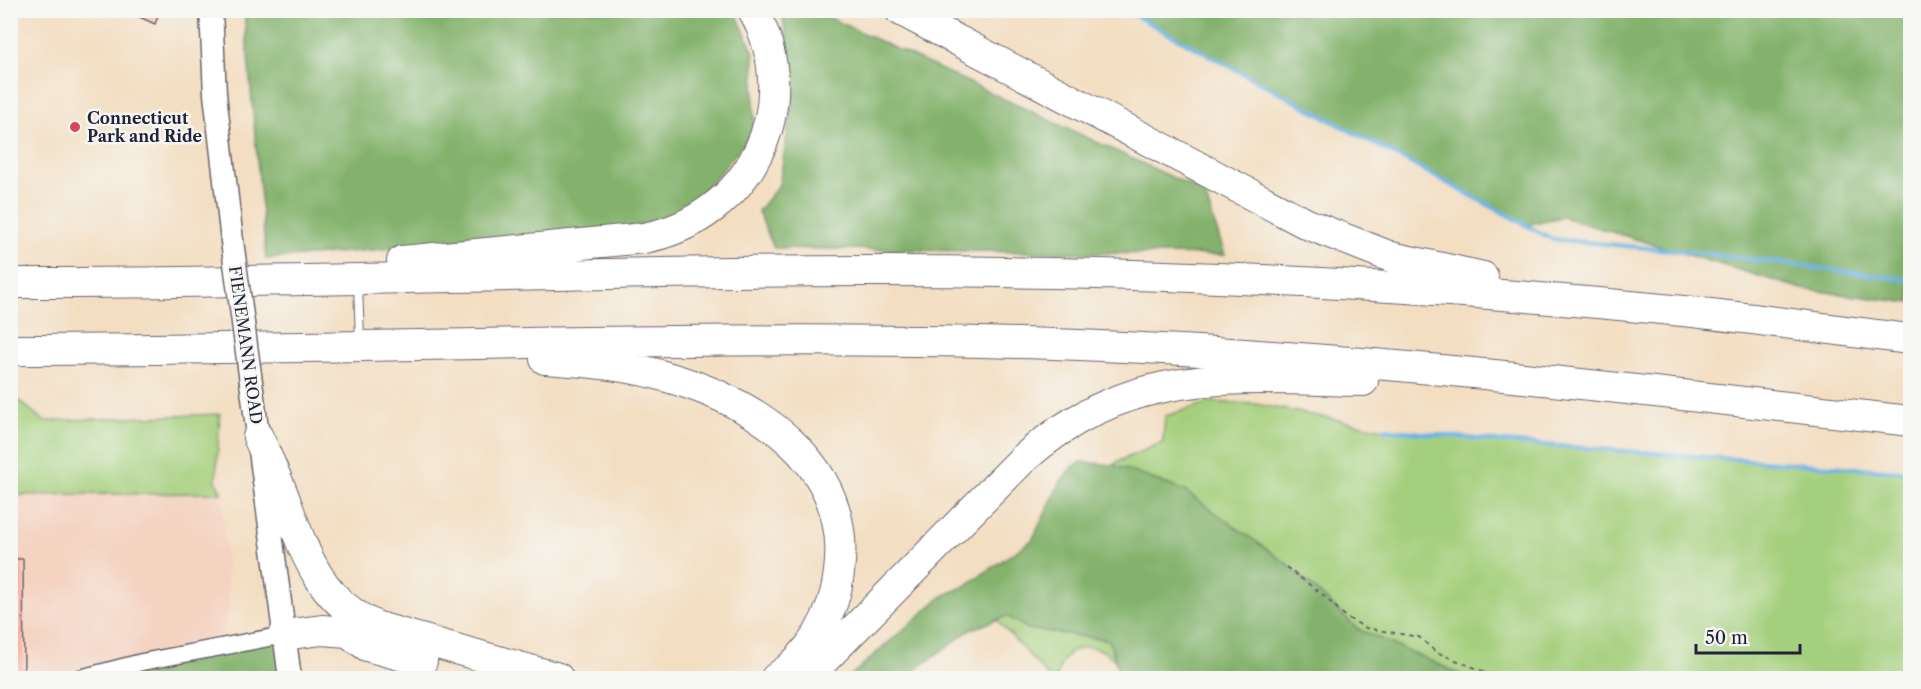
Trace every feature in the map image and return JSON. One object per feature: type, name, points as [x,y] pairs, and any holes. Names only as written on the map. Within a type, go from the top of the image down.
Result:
[{"type":"highway","points":[[163,284],[230,274],[634,239],[663,234],[688,224],[712,210],[732,192],[749,170],[767,132],[773,104],[772,65],[765,35],[753,10]]},
{"type":"highway","points":[[900,10],[1331,235],[1412,263],[1535,285],[1588,302]]},
{"type":"highway","points":[[10,283],[163,284],[660,274],[1046,273],[1287,281],[1588,302],[1911,339]]},
{"type":"highway","points":[[10,350],[360,347],[744,339],[985,342],[1246,354],[1520,377],[1911,421]]},
{"type":"highway","points":[[421,345],[473,357],[572,361],[659,375],[696,386],[734,404],[774,428],[794,444],[816,469],[831,502],[838,526],[840,566],[830,608],[818,633],[800,658],[776,678]]},
{"type":"highway","points":[[806,678],[1023,459],[1056,432],[1113,401],[1158,387],[1196,381],[1438,382],[1520,377]]},
{"type":"highway","points":[[258,437],[312,569],[342,604],[378,627],[558,678]]},
{"type":"highway","points":[[284,635],[322,630],[348,632],[378,627]]},
{"type":"highway","points":[[348,632],[373,648],[486,678]]},
{"type":"main road","name":"FIENEMANN ROAD","points":[[211,10],[216,105],[232,241],[290,678]]},
{"type":"street","points":[[80,678],[142,662],[284,635]]},
{"type":"lane","points":[[358,281],[360,347]]},
{"type":"path","points":[[1286,567],[1323,595],[1346,617],[1366,628],[1419,637],[1436,652],[1500,678]]},
{"type":"shaded area","points":[[222,493],[229,605],[219,649],[86,678],[11,678],[10,495]]},
{"type":"green space","points":[[244,11],[735,11],[754,53],[754,131],[718,175],[682,211],[631,228],[266,259]]},
{"type":"green space","points":[[782,11],[815,11],[1204,192],[1225,255],[774,248],[758,211],[779,185],[794,92]]},
{"type":"green space","points":[[1126,11],[1910,11],[1910,303],[1802,289],[1562,217],[1526,225]]},
{"type":"green space","points":[[11,394],[44,421],[220,414],[216,481],[222,493],[11,495]]},
{"type":"green space","points":[[1211,402],[1256,404],[1384,429],[1504,442],[1910,472],[1910,678],[1124,678],[1118,665],[1110,656],[1089,647],[1068,654],[1061,664],[1057,678],[1050,678],[974,595],[1117,462],[1163,442],[1165,416]]},
{"type":"green space","points":[[1082,462],[1114,465],[1185,491],[1289,565],[1358,629],[1469,678],[1121,678],[1109,640],[1028,629],[1007,616],[970,630],[904,678],[848,678],[941,597],[965,586],[1032,540],[1061,481],[1072,467]]},
{"type":"green space","points":[[284,635],[289,678],[86,678]]},
{"type":"building","points":[[124,10],[160,10],[155,24]]},
{"type":"building","points":[[10,559],[23,559],[24,678],[10,678]]},
{"type":"waterway","points":[[1125,10],[1552,239],[1710,254],[1910,280]]},
{"type":"waterway","points":[[1384,429],[1504,442],[1910,472]]},
{"type":"place","name":"Connecticut Park and Ride","points":[[75,127]]}]
